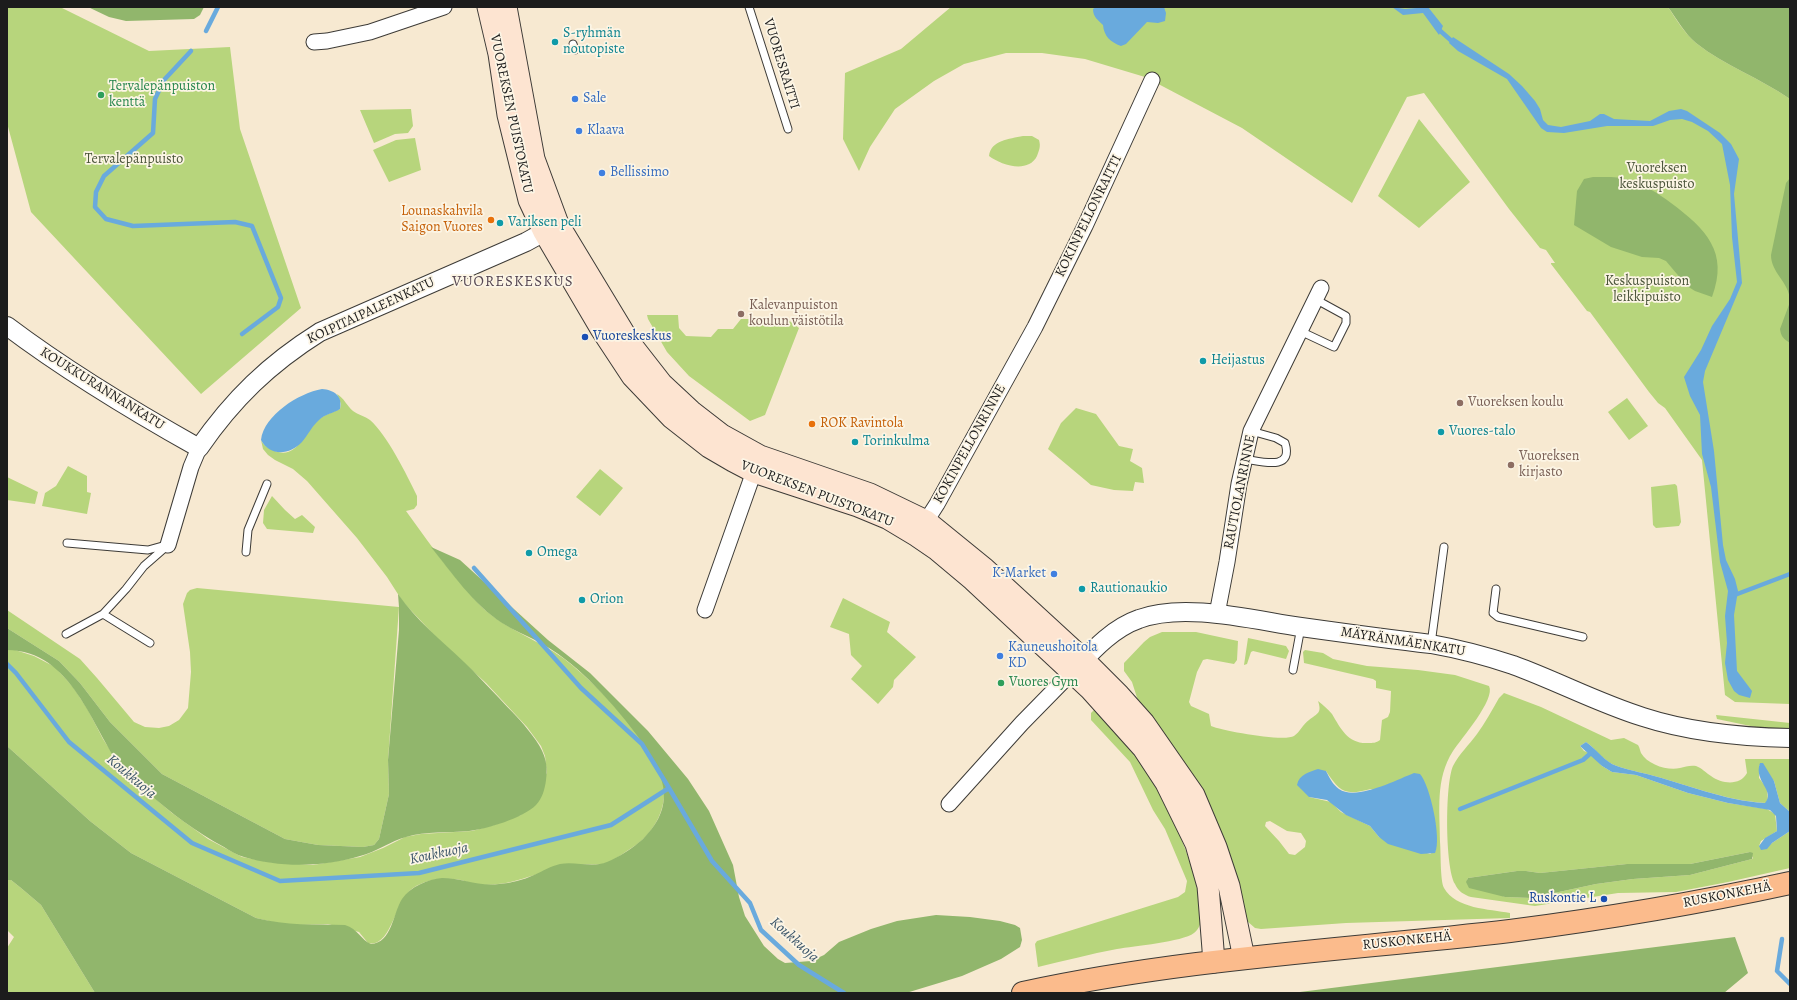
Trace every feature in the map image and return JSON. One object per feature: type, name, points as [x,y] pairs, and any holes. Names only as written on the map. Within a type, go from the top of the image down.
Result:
[{"type":"main road","name":"VUOREKSEN PUISTOKATU","points":[[488,7],[499,54],[508,115],[529,200],[551,228],[630,343],[662,384],[691,412],[757,464],[870,494],[985,569],[1078,666],[1119,695],[1144,723],[1194,795],[1216,847],[1229,886],[1244,958]]},
{"type":"main road","name":"VUOREKSEN PUISTOKATU","points":[[506,7],[534,159],[551,228]]},
{"type":"main road","name":"VUOREKSEN PUISTOKATU","points":[[1078,666],[1095,695],[1143,748],[1166,783],[1182,813],[1196,844],[1208,886],[1214,962]]},
{"type":"main road","name":"RUSKONKEHÄ","points":[[1023,993],[1133,973],[1244,958],[1510,931],[1717,899],[1790,883]]},
{"type":"street","points":[[314,42],[327,41],[370,32],[444,7]]},
{"type":"street","name":"KOKINPELLONRAITTI","points":[[1022,351],[1084,226],[1152,80]]},
{"type":"street","name":"KOIPITAIPALEENKATU","points":[[168,545],[191,466],[199,448],[232,404],[256,379],[298,346],[320,332],[551,228]]},
{"type":"street","name":"RAUTIOLANRINNE","points":[[1217,614],[1244,459],[1251,431],[1318,293]]},
{"type":"street","name":"KOUKKURANNANKATU","points":[[7,326],[45,355],[92,386],[199,448]]},
{"type":"street","name":"KOKINPELLONRINNE","points":[[922,528],[1022,351]]},
{"type":"street","points":[[705,610],[757,464]]},
{"type":"street","name":"MÄYRÄNMÄENKATU","points":[[1078,666],[1104,639],[1121,627],[1138,619],[1156,613],[1175,612],[1217,614],[1301,627],[1431,644],[1487,657],[1514,666],[1610,706],[1644,718],[1680,727],[1709,731],[1790,738]]},
{"type":"street","points":[[949,804],[1022,723],[1078,666]]},
{"type":"lane","name":"VUORESRAITTI","points":[[750,7],[788,129]]},
{"type":"lane","points":[[1299,331],[1334,347],[1346,323],[1346,316],[1318,293]]},
{"type":"lane","points":[[1244,459],[1275,463],[1281,462],[1286,457],[1287,450],[1285,443],[1276,438],[1251,431]]},
{"type":"lane","points":[[246,552],[248,530],[267,484]]},
{"type":"lane","points":[[67,543],[148,550],[168,545]]},
{"type":"lane","points":[[66,634],[103,614],[126,589],[144,566],[168,545]]},
{"type":"lane","points":[[1431,644],[1444,547]]},
{"type":"lane","points":[[1496,589],[1493,613],[1498,617],[1583,638]]},
{"type":"lane","points":[[103,614],[150,643]]},
{"type":"lane","points":[[1293,670],[1301,627]]},
{"type":"green space","name":"Tervalepänpuisto","points":[[7,7],[60,7],[149,51],[230,47],[240,129],[301,308],[201,394],[31,212],[7,123]]},
{"type":"green space","points":[[88,7],[204,7],[200,15],[194,19],[126,21],[109,17]]},
{"type":"green space","name":"Vuoreksen keskuspuisto","points":[[951,7],[1668,7],[1684,31],[1696,43],[1707,51],[1790,99],[1790,704],[1735,702],[1725,695],[1702,460],[1665,408],[1658,403],[1649,392],[1590,312],[1587,311],[1551,264],[1555,263],[1546,250],[1540,248],[1509,209],[1424,93],[1407,97],[1352,203],[1242,128],[1145,77],[1085,59],[1042,53],[1006,53],[964,64],[934,81],[895,109],[870,147],[859,171],[843,139],[845,73],[901,49]]},
{"type":"green space","points":[[1668,7],[1790,7],[1790,99],[1707,51],[1696,43],[1684,31]]},
{"type":"green space","points":[[411,109],[413,126],[408,133],[395,134],[374,143],[360,110]]},
{"type":"green space","points":[[1419,119],[1470,182],[1419,228],[1378,196]]},
{"type":"green space","points":[[1032,136],[1040,142],[1040,148],[1033,162],[1027,165],[1014,166],[1007,165],[989,156],[990,151],[997,143],[1007,139]]},
{"type":"green space","points":[[415,138],[421,170],[389,182],[373,150],[396,140]]},
{"type":"green space","points":[[1593,177],[1620,178],[1640,184],[1666,200],[1695,222],[1704,232],[1716,254],[1718,267],[1717,281],[1712,297],[1695,291],[1687,286],[1666,261],[1659,258],[1642,257],[1611,247],[1574,225],[1577,191],[1584,179]]},
{"type":"green space","points":[[1790,178],[1790,300],[1787,288],[1774,267],[1771,255],[1786,183]]},
{"type":"green space","points":[[1790,302],[1790,343],[1783,338],[1780,329]]},
{"type":"green space","points":[[647,315],[678,315],[679,328],[686,336],[711,337],[718,329],[733,329],[741,319],[787,319],[799,328],[765,415],[750,421],[689,376],[667,352]]},
{"type":"green space","points":[[337,394],[353,411],[370,420],[390,445],[417,496],[417,505],[414,509],[406,511],[456,578],[485,610],[503,623],[563,658],[576,668],[605,696],[634,729],[646,746],[656,763],[664,788],[664,798],[659,817],[648,834],[633,847],[607,863],[576,865],[512,882],[480,885],[461,880],[449,879],[430,881],[418,885],[407,894],[388,931],[382,939],[376,943],[368,943],[359,932],[328,924],[298,925],[277,923],[256,918],[131,853],[90,821],[7,746],[7,650],[15,650],[34,656],[55,667],[73,687],[88,710],[103,739],[125,773],[172,813],[208,839],[242,857],[269,862],[313,865],[360,857],[405,837],[421,834],[472,831],[521,815],[547,773],[545,756],[541,746],[527,727],[486,683],[439,640],[403,602],[387,577],[357,538],[307,481],[293,469],[268,455],[263,449],[261,440],[267,447],[281,453],[294,449],[318,420],[340,409],[341,404]]},
{"type":"green space","points":[[1627,398],[1648,426],[1629,440],[1608,412]]},
{"type":"green space","points":[[1076,408],[1096,414],[1119,446],[1133,449],[1130,461],[1142,468],[1144,483],[1135,482],[1133,491],[1114,490],[1091,485],[1048,449],[1061,423]]},
{"type":"green space","points":[[68,466],[87,476],[87,492],[91,493],[87,514],[42,506],[45,493],[56,486]]},
{"type":"green space","points":[[600,469],[623,488],[600,516],[576,497]]},
{"type":"green space","points":[[7,477],[38,492],[35,504],[7,500]]},
{"type":"green space","points":[[1675,484],[1677,486],[1681,522],[1679,526],[1656,528],[1653,525],[1651,487]]},
{"type":"green space","points":[[272,496],[295,519],[302,515],[315,527],[313,533],[267,529],[263,523],[264,510]]},
{"type":"green space","points":[[431,547],[460,560],[548,640],[590,673],[648,731],[688,779],[709,811],[733,865],[739,897],[745,916],[764,946],[778,959],[785,963],[811,961],[824,955],[839,942],[871,929],[897,921],[936,915],[970,917],[1000,921],[1015,925],[1020,928],[1022,940],[1020,947],[1001,959],[962,976],[906,993],[95,993],[41,905],[11,880],[7,880],[7,746],[90,821],[131,853],[256,918],[267,921],[290,923],[345,925],[353,929],[371,944],[383,939],[388,933],[399,905],[405,895],[414,887],[425,882],[449,878],[492,885],[526,878],[560,864],[601,864],[616,858],[630,849],[643,839],[654,825],[661,812],[664,799],[663,786],[659,773],[645,747],[614,706],[583,674],[558,654],[502,623],[491,615],[464,588]]},
{"type":"green space","points":[[197,588],[399,607],[388,760],[389,794],[379,839],[374,845],[363,847],[318,845],[285,839],[162,774],[110,722],[80,683],[59,661],[7,628],[7,610],[80,659],[134,722],[145,727],[159,728],[169,726],[179,720],[188,708],[191,672],[190,652],[183,604],[187,593],[190,590]]},
{"type":"green space","points":[[398,594],[421,621],[473,671],[528,730],[539,745],[546,762],[547,773],[545,787],[542,797],[536,805],[523,814],[504,822],[469,831],[414,835],[400,839],[372,852],[346,860],[302,865],[258,861],[236,854],[194,829],[125,774],[78,694],[64,677],[48,663],[29,653],[7,650],[7,628],[59,661],[80,683],[110,722],[162,774],[285,839],[318,845],[363,847],[374,845],[379,839],[389,794],[388,760],[399,630]]},
{"type":"green space","points":[[843,598],[890,622],[887,632],[916,657],[894,680],[893,687],[878,704],[851,679],[862,666],[851,655],[849,634],[830,627]]},
{"type":"green space","points":[[1162,632],[1196,632],[1238,641],[1237,660],[1234,664],[1207,659],[1203,660],[1197,672],[1189,702],[1191,706],[1209,714],[1211,726],[1228,731],[1253,735],[1278,738],[1294,736],[1317,714],[1320,708],[1318,701],[1330,712],[1342,730],[1350,738],[1361,743],[1373,743],[1380,740],[1382,720],[1388,717],[1390,712],[1391,691],[1376,688],[1376,681],[1373,679],[1304,663],[1303,652],[1305,650],[1323,653],[1333,659],[1367,666],[1418,670],[1455,675],[1489,686],[1490,692],[1483,709],[1453,751],[1443,773],[1439,807],[1441,873],[1444,888],[1449,895],[1456,900],[1474,907],[1510,913],[1510,918],[1346,923],[1261,929],[1255,928],[1247,921],[1140,707],[1132,682],[1124,671],[1124,663],[1150,637]],"holes":[[[1326,771],[1335,784],[1344,790],[1355,792],[1371,789],[1436,825],[1436,850],[1430,854],[1379,837],[1370,826],[1341,812],[1331,802],[1309,797]],[[1270,821],[1287,831],[1301,833],[1306,841],[1305,847],[1295,855],[1289,854],[1265,826],[1266,822]]]},
{"type":"green space","points":[[1248,638],[1286,646],[1289,651],[1286,659],[1253,651],[1251,652],[1247,664],[1244,665]]},
{"type":"green space","points":[[1504,693],[1541,707],[1611,740],[1624,738],[1638,745],[1644,757],[1653,764],[1670,769],[1696,766],[1720,781],[1735,782],[1744,777],[1747,773],[1745,759],[1790,759],[1790,812],[1780,803],[1774,781],[1759,765],[1759,778],[1767,788],[1768,801],[1766,803],[1751,802],[1721,796],[1620,767],[1608,762],[1586,742],[1580,746],[1584,751],[1592,754],[1602,766],[1612,772],[1636,775],[1688,793],[1728,803],[1767,809],[1775,814],[1777,831],[1761,841],[1759,846],[1769,845],[1790,831],[1790,868],[1676,892],[1618,893],[1535,906],[1471,897],[1464,894],[1455,884],[1449,861],[1447,807],[1450,776],[1455,762],[1480,730],[1499,698]],"holes":[[[1750,852],[1753,858],[1690,875],[1633,879],[1596,884],[1531,898],[1505,897],[1467,880],[1468,878],[1517,871],[1540,873],[1627,864],[1690,864]]]},
{"type":"green space","points":[[1095,709],[1120,731],[1145,768],[1168,808],[1186,850],[1193,871],[1201,909],[1200,925],[1194,933],[1179,939],[1107,951],[1038,967],[1035,944],[1037,941],[1178,897],[1185,892],[1187,881],[1165,829],[1153,810],[1130,762],[1091,720],[1091,713]]},
{"type":"green space","points":[[1716,715],[1790,723],[1790,731],[1760,728],[1717,719]]},
{"type":"green space","points":[[1750,852],[1753,853],[1752,859],[1690,875],[1633,879],[1596,884],[1531,898],[1505,897],[1469,888],[1466,882],[1468,878],[1517,871],[1540,873],[1627,864],[1690,864]]},
{"type":"green space","points":[[7,880],[11,880],[41,905],[95,993],[7,993],[7,948],[14,937],[7,930]]},
{"type":"green space","points":[[1735,937],[1748,973],[1724,993],[1292,993]]},
{"type":"water","points":[[1096,7],[1164,7],[1166,13],[1165,21],[1158,23],[1147,22],[1126,44],[1121,46],[1114,43],[1106,35],[1103,25],[1094,14],[1093,9]]},
{"type":"water","points":[[1392,7],[1405,9],[1428,7],[1443,26],[1439,35],[1423,13],[1403,15]]},
{"type":"water","points":[[1453,37],[1509,74],[1522,86],[1535,101],[1540,109],[1543,120],[1548,125],[1561,127],[1590,121],[1600,114],[1604,114],[1614,119],[1650,121],[1669,111],[1681,109],[1687,111],[1720,133],[1731,144],[1739,159],[1734,194],[1742,283],[1705,371],[1703,382],[1714,451],[1723,545],[1726,560],[1735,579],[1738,591],[1734,615],[1737,671],[1752,691],[1750,698],[1739,695],[1734,691],[1728,680],[1725,663],[1727,643],[1725,616],[1728,591],[1720,562],[1711,487],[1702,454],[1700,415],[1690,396],[1684,377],[1701,350],[1712,326],[1730,299],[1737,282],[1732,237],[1730,185],[1722,144],[1708,131],[1692,122],[1682,119],[1670,120],[1653,126],[1607,126],[1564,133],[1547,132],[1541,128],[1507,79],[1458,51],[1449,43]]},
{"type":"water","points":[[322,389],[337,394],[341,404],[340,409],[321,418],[302,442],[292,450],[286,452],[275,452],[265,446],[261,440],[264,431],[276,414],[293,400],[313,391]]},
{"type":"water","points":[[1586,742],[1608,762],[1620,767],[1720,796],[1750,802],[1765,803],[1768,799],[1768,794],[1759,775],[1760,763],[1763,763],[1774,781],[1780,803],[1790,812],[1790,831],[1772,843],[1767,849],[1761,850],[1759,846],[1765,838],[1777,831],[1776,816],[1770,810],[1728,803],[1688,793],[1636,775],[1612,772],[1602,766],[1580,746]]},
{"type":"water","points":[[1318,769],[1326,771],[1333,783],[1339,789],[1346,792],[1355,793],[1376,788],[1414,773],[1420,774],[1428,789],[1434,812],[1437,836],[1435,853],[1421,854],[1388,844],[1379,837],[1370,826],[1346,815],[1327,800],[1309,797],[1297,785],[1298,781],[1305,774]]},
{"type":"waterway","points":[[206,31],[218,7]]},
{"type":"waterway","points":[[1437,28],[1455,44]]},
{"type":"waterway","points":[[191,51],[164,80],[155,99],[153,133],[104,176],[96,192],[95,207],[106,219],[133,226],[235,222],[252,226],[281,298],[278,307],[242,334]]},
{"type":"waterway","points":[[474,568],[581,688],[642,744],[669,788]]},
{"type":"waterway","points":[[1732,596],[1790,574]]},
{"type":"waterway","name":"Koukkuoja","points":[[7,664],[16,673],[69,742],[192,843],[280,881],[419,873],[611,825],[669,788],[712,861],[750,903],[761,930],[799,965],[844,993]]},
{"type":"waterway","points":[[1460,809],[1583,760],[1592,752]]},
{"type":"waterway","points":[[1782,939],[1777,971],[1790,984]]},
{"type":"place","name":"S-ryhmän noutopiste","points":[[555,42]]},
{"type":"place","name":"Tervalepänpuiston kenttä","points":[[101,95]]},
{"type":"place","name":"Sale","points":[[575,99]]},
{"type":"place","name":"Klaava","points":[[579,131]]},
{"type":"place","name":"Bellissimo","points":[[602,173]]},
{"type":"place","name":"Lounaskahvila Saigon Vuores","points":[[491,220]]},
{"type":"place","name":"Variksen peli","points":[[500,223]]},
{"type":"place","name":"Kalevanpuiston koulun väistötila","points":[[741,314]]},
{"type":"place","name":"Vuoreskeskus","points":[[585,337]]},
{"type":"place","name":"Heijastus","points":[[1203,361]]},
{"type":"place","name":"Vuoreksen koulu","points":[[1460,403]]},
{"type":"place","name":"ROK Ravintola","points":[[812,424]]},
{"type":"place","name":"Vuores-talo","points":[[1441,432]]},
{"type":"place","name":"Torinkulma","points":[[855,442]]},
{"type":"place","name":"Vuoreksen kirjasto","points":[[1511,465]]},
{"type":"place","name":"Omega","points":[[529,553]]},
{"type":"place","name":"K-Market","points":[[1054,574]]},
{"type":"place","name":"Rautionaukio","points":[[1082,589]]},
{"type":"place","name":"Orion","points":[[582,600]]},
{"type":"place","name":"Kauneushoitola KD","points":[[1000,656]]},
{"type":"place","name":"Vuores Gym","points":[[1001,683]]},
{"type":"place","name":"Ruskontie L","points":[[1604,899]]},
{"type":"district","name":"VUORESKESKUS","points":[[513,282]]},
{"type":"park label","name":"Keskuspuiston leikkipuisto","points":[[1647,290]]}]
